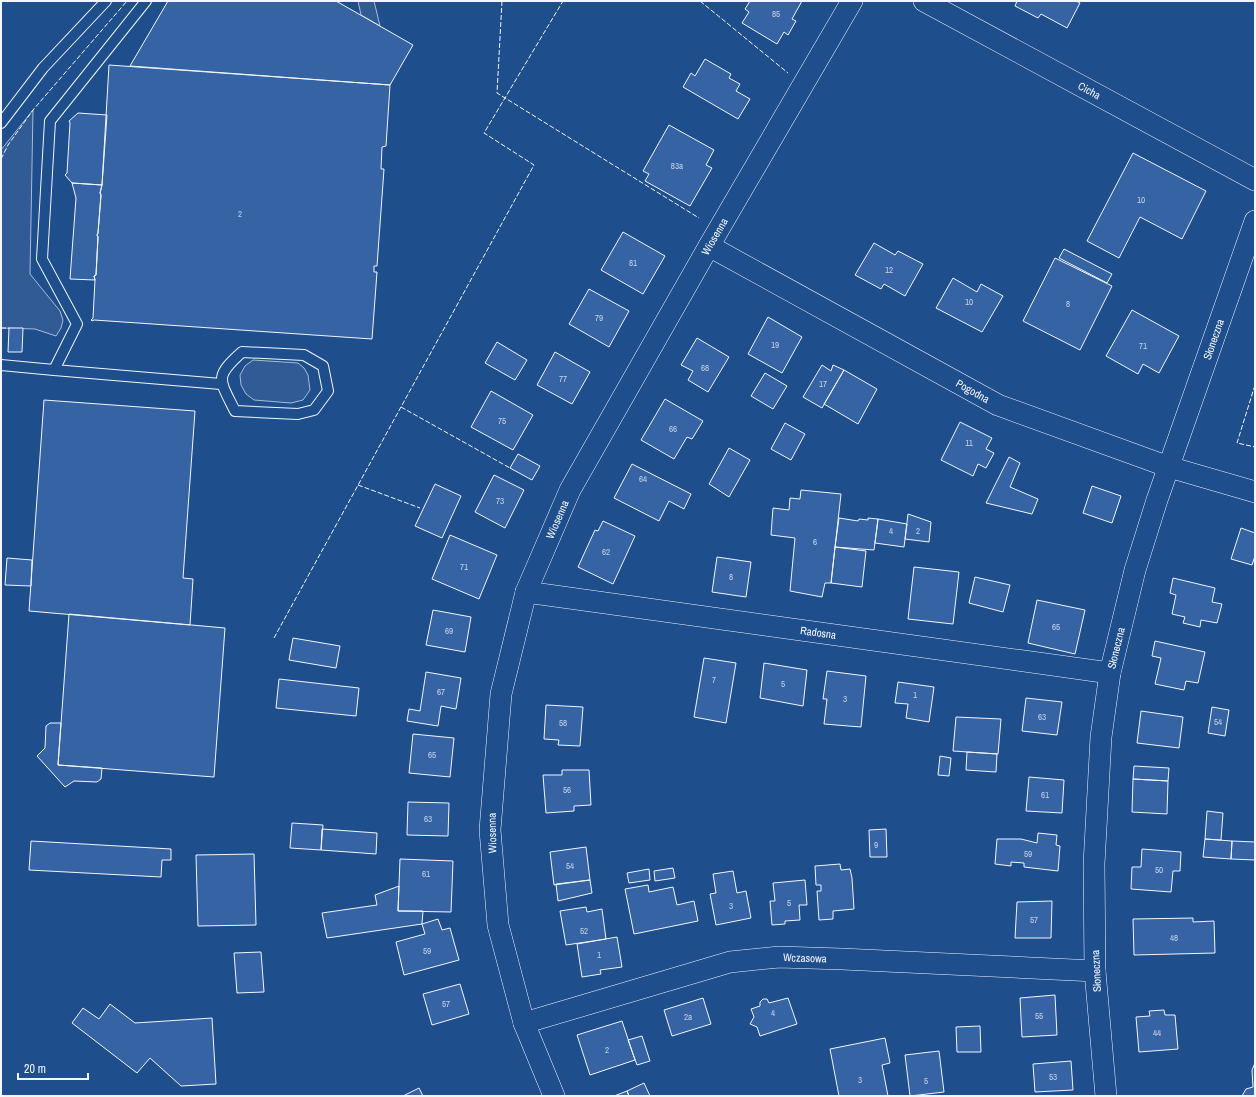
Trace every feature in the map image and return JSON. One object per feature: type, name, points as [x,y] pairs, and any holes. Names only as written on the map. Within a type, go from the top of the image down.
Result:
[{"type":"street","name":"Wiosenna","points":[[554,1096],[524,1023],[498,925],[490,830],[501,694],[526,592],[570,490],[709,246],[852,1]]},
{"type":"street","name":"Cicha","points":[[924,1],[1255,180]]},
{"type":"street","name":"Słoneczna","points":[[1106,1096],[1095,971],[1094,856],[1101,737],[1110,674],[1135,570],[1169,467],[1255,221]]},
{"type":"street","name":"Pogodna","points":[[709,246],[998,405],[1169,467],[1255,492]]},
{"type":"street","name":"Radosna","points":[[526,592],[1110,674]]},
{"type":"street","name":"Wczasowa","points":[[524,1023],[730,962],[779,957],[842,958],[1095,971]]},
{"type":"lane","points":[[1,123],[43,68],[106,1]]},
{"type":"lane","points":[[54,370],[77,324],[42,259],[50,120],[146,1]]},
{"type":"lane","points":[[242,352],[296,355],[304,356],[323,366],[328,391],[314,410],[298,414],[236,411],[221,384],[224,368],[242,352]]},
{"type":"lane","points":[[1,364],[221,384]]},
{"type":"shaded area","points":[[358,1],[374,1],[380,26],[361,15]]},
{"type":"shaded area","points":[[33,110],[30,274],[60,311],[63,320],[61,328],[56,336],[35,329],[1,328],[1,150]]},
{"type":"shaded area","points":[[253,360],[298,363],[304,368],[308,375],[310,390],[303,400],[291,403],[254,400],[246,394],[241,385],[240,375],[245,366]]},
{"type":"building","points":[[168,1],[336,1],[413,45],[390,85],[130,66]]},
{"type":"building","points":[[750,1],[802,1],[792,19],[796,21],[788,35],[784,32],[777,44],[742,23],[749,12],[745,9]]},
{"type":"building","points":[[1017,1],[1076,1],[1080,3],[1067,28],[1041,14],[1038,18],[1015,6]]},
{"type":"building","points":[[705,59],[731,74],[729,78],[740,84],[736,91],[750,99],[738,119],[683,87],[691,73],[695,76]]},
{"type":"building","points":[[109,65],[390,85],[386,146],[382,147],[381,169],[384,169],[377,266],[374,266],[374,272],[377,272],[372,339],[91,320],[93,318],[94,276],[96,275],[97,235],[102,185]]},
{"type":"building","points":[[78,113],[107,115],[102,185],[72,183],[65,175],[67,173],[69,121]]},
{"type":"building","points":[[669,125],[714,150],[706,165],[712,168],[690,206],[645,181],[649,174],[643,171]]},
{"type":"building","points":[[1133,153],[1206,191],[1182,239],[1140,217],[1119,258],[1087,241]]},
{"type":"building","points":[[72,183],[102,185],[100,193],[96,275],[94,276],[95,280],[70,279],[76,198]]},
{"type":"building","points":[[623,232],[665,256],[643,294],[601,270]]},
{"type":"building","points":[[874,243],[895,255],[898,251],[923,264],[905,296],[884,284],[881,289],[855,275]]},
{"type":"building","points":[[1064,249],[1112,274],[1107,283],[1059,258]]},
{"type":"building","points":[[1055,258],[1112,286],[1080,350],[1023,321]]},
{"type":"building","points":[[953,278],[977,292],[981,284],[1003,296],[982,332],[936,308]]},
{"type":"building","points":[[589,289],[629,311],[609,347],[569,324]]},
{"type":"building","points":[[1132,310],[1179,336],[1159,373],[1143,364],[1138,374],[1106,356]]},
{"type":"building","points":[[768,317],[802,337],[782,373],[748,354]]},
{"type":"building","points":[[9,328],[23,328],[22,352],[8,352]]},
{"type":"building","points":[[697,338],[729,357],[708,392],[688,380],[693,371],[681,365]]},
{"type":"building","points":[[497,342],[527,360],[515,380],[485,363]]},
{"type":"building","points":[[555,352],[590,372],[572,404],[537,385]]},
{"type":"building","points":[[822,365],[831,371],[833,365],[844,370],[822,408],[803,397]]},
{"type":"building","points":[[844,370],[877,389],[858,424],[824,404]]},
{"type":"building","points":[[765,373],[787,386],[773,409],[751,396]]},
{"type":"building","points":[[491,391],[533,415],[513,450],[471,427]]},
{"type":"building","points":[[665,399],[703,421],[692,439],[687,437],[674,459],[641,440]]},
{"type":"building","points":[[44,400],[195,411],[183,578],[193,579],[190,625],[29,611]]},
{"type":"building","points":[[960,422],[992,438],[986,449],[994,453],[986,468],[978,464],[973,476],[941,460]]},
{"type":"building","points":[[785,423],[805,434],[791,460],[771,449]]},
{"type":"building","points":[[729,448],[750,460],[729,497],[709,484]]},
{"type":"building","points":[[518,454],[540,466],[532,480],[510,468]]},
{"type":"building","points":[[1009,457],[1020,463],[1010,487],[1038,499],[1032,514],[986,503]]},
{"type":"building","points":[[632,464],[691,494],[684,509],[669,501],[659,521],[614,498]]},
{"type":"building","points":[[494,475],[524,490],[505,528],[475,512]]},
{"type":"building","points":[[435,484],[461,496],[442,538],[415,526]]},
{"type":"building","points":[[1092,486],[1121,496],[1112,523],[1083,513]]},
{"type":"building","points":[[801,490],[841,494],[831,583],[825,583],[822,597],[790,591],[795,538],[771,535],[773,508],[789,510],[790,498],[800,499]]},
{"type":"building","points":[[908,514],[931,522],[929,542],[905,539]]},
{"type":"building","points":[[839,518],[858,521],[859,519],[868,520],[868,518],[878,519],[874,550],[835,547]]},
{"type":"building","points":[[878,519],[907,524],[904,547],[875,543]]},
{"type":"building","points":[[603,521],[635,536],[613,584],[578,567],[595,530],[598,531]]},
{"type":"building","points":[[1241,528],[1255,533],[1255,556],[1252,565],[1231,559]]},
{"type":"building","points":[[450,535],[497,555],[479,599],[432,579]]},
{"type":"building","points":[[835,547],[866,551],[862,587],[831,583]]},
{"type":"building","points":[[717,557],[751,562],[746,597],[712,592]]},
{"type":"building","points":[[7,558],[32,560],[31,586],[5,585]]},
{"type":"building","points":[[914,567],[959,572],[953,624],[908,619]]},
{"type":"building","points":[[975,577],[1010,585],[1003,612],[969,603]]},
{"type":"building","points":[[1173,578],[1215,588],[1212,602],[1222,604],[1217,623],[1201,620],[1200,627],[1183,623],[1185,617],[1172,614],[1176,595],[1170,593]]},
{"type":"building","points":[[1037,600],[1085,610],[1075,654],[1028,643]]},
{"type":"building","points":[[433,610],[471,617],[465,652],[426,645]]},
{"type":"building","points":[[69,614],[225,628],[214,777],[58,765]]},
{"type":"building","points":[[293,638],[340,646],[336,668],[289,660]]},
{"type":"building","points":[[1155,641],[1205,652],[1198,683],[1186,681],[1184,690],[1155,684],[1161,658],[1152,656]]},
{"type":"building","points":[[704,658],[736,663],[726,723],[694,717]]},
{"type":"building","points":[[764,663],[807,670],[803,706],[760,698]]},
{"type":"building","points":[[827,671],[866,676],[861,727],[824,724],[827,699],[823,699]]},
{"type":"building","points":[[426,672],[461,678],[456,709],[441,706],[438,726],[407,721],[409,709],[420,711]]},
{"type":"building","points":[[279,679],[359,688],[356,716],[276,708]]},
{"type":"building","points":[[898,682],[934,687],[929,722],[906,718],[908,704],[895,703]]},
{"type":"building","points":[[1026,698],[1062,702],[1057,735],[1022,731]]},
{"type":"building","points":[[546,705],[583,707],[580,746],[558,745],[559,740],[544,739]]},
{"type":"building","points":[[1212,707],[1229,710],[1225,736],[1208,733]]},
{"type":"building","points":[[1141,711],[1183,717],[1179,748],[1137,743]]},
{"type":"building","points":[[956,717],[1001,719],[998,754],[953,751]]},
{"type":"building","points":[[50,723],[61,723],[58,765],[102,768],[101,779],[97,782],[74,781],[65,787],[37,756],[45,748],[46,726]]},
{"type":"building","points":[[413,734],[454,738],[450,777],[409,773]]},
{"type":"building","points":[[967,752],[997,754],[996,772],[966,770]]},
{"type":"building","points":[[940,756],[951,758],[949,776],[938,775]]},
{"type":"building","points":[[1134,766],[1169,768],[1168,781],[1133,779]]},
{"type":"building","points":[[562,770],[589,770],[591,805],[574,806],[574,811],[546,813],[543,775],[562,775]]},
{"type":"building","points":[[1029,777],[1064,780],[1062,813],[1026,811]]},
{"type":"building","points":[[1133,779],[1168,781],[1167,814],[1132,812]]},
{"type":"building","points":[[408,802],[449,803],[448,836],[407,835]]},
{"type":"building","points":[[1207,811],[1223,813],[1221,840],[1205,839]]},
{"type":"building","points":[[292,823],[323,825],[321,850],[290,848]]},
{"type":"building","points":[[322,829],[377,833],[376,854],[321,850]]},
{"type":"building","points":[[886,829],[887,857],[870,857],[869,830]]},
{"type":"building","points":[[1038,833],[1057,835],[1056,845],[1060,846],[1058,871],[1024,867],[1024,863],[1011,862],[1011,866],[995,864],[997,839],[1021,839],[1037,843]]},
{"type":"building","points":[[1205,839],[1232,841],[1231,859],[1203,857]]},
{"type":"building","points":[[31,841],[171,849],[171,860],[162,860],[161,877],[29,870]]},
{"type":"building","points":[[1232,841],[1255,842],[1255,860],[1231,859]]},
{"type":"building","points":[[586,847],[590,880],[554,885],[550,852]]},
{"type":"building","points":[[1142,849],[1181,852],[1180,871],[1173,871],[1171,892],[1131,889],[1132,867],[1141,867]]},
{"type":"building","points":[[254,854],[256,925],[198,926],[196,855]]},
{"type":"building","points":[[400,859],[453,861],[451,912],[398,911]]},
{"type":"building","points":[[840,864],[841,870],[850,869],[854,909],[833,911],[833,919],[819,920],[817,891],[821,891],[821,885],[816,885],[815,866]]},
{"type":"building","points":[[673,868],[675,878],[655,881],[654,871]]},
{"type":"building","points":[[649,869],[650,880],[629,883],[627,873]]},
{"type":"building","points":[[733,871],[737,893],[746,891],[751,918],[716,925],[710,894],[716,893],[713,874]]},
{"type":"building","points":[[590,880],[592,893],[558,901],[556,884]]},
{"type":"building","points":[[805,880],[807,905],[799,905],[800,920],[785,921],[785,924],[772,925],[770,901],[775,901],[773,883]]},
{"type":"building","points":[[648,885],[649,892],[673,887],[677,905],[694,901],[698,921],[634,934],[625,889]]},
{"type":"building","points":[[399,886],[398,911],[423,911],[422,924],[327,938],[322,913],[377,905],[375,895]]},
{"type":"building","points":[[1052,901],[1051,938],[1015,938],[1017,902]]},
{"type":"building","points":[[586,907],[587,912],[602,909],[606,939],[566,945],[560,911]]},
{"type":"building","points":[[1193,918],[1193,922],[1214,921],[1215,953],[1134,955],[1133,919]]},
{"type":"building","points":[[438,919],[442,930],[450,928],[459,960],[404,975],[396,942],[425,934],[422,924]]},
{"type":"building","points":[[617,937],[622,967],[600,970],[601,974],[582,977],[577,944]]},
{"type":"building","points":[[261,952],[264,992],[237,993],[234,953]]},
{"type":"building","points":[[460,984],[469,1014],[432,1025],[423,994]]},
{"type":"building","points":[[1055,995],[1057,1035],[1022,1037],[1020,998]]},
{"type":"building","points":[[703,998],[711,1024],[672,1036],[664,1010]]},
{"type":"building","points":[[788,998],[797,1024],[760,1036],[757,1027],[750,1024],[754,1017],[751,1009],[760,1006],[760,1002],[763,999],[767,999],[769,1003]]},
{"type":"building","points":[[110,1004],[135,1023],[212,1018],[216,1084],[181,1086],[150,1058],[137,1073],[72,1023],[83,1008],[99,1019]]},
{"type":"building","points":[[1164,1010],[1165,1015],[1175,1015],[1178,1049],[1139,1052],[1136,1017],[1150,1016],[1149,1011]]},
{"type":"building","points":[[622,1021],[635,1060],[590,1075],[577,1035]]},
{"type":"building","points":[[980,1026],[981,1052],[957,1052],[956,1027]]},
{"type":"building","points":[[642,1036],[650,1061],[637,1065],[628,1040]]},
{"type":"building","points":[[885,1038],[890,1063],[882,1065],[888,1096],[839,1096],[830,1049]]},
{"type":"building","points":[[939,1051],[944,1092],[910,1096],[905,1055]]},
{"type":"building","points":[[1071,1061],[1073,1090],[1035,1092],[1033,1064]]},
{"type":"building","points":[[1255,1063],[1255,1096],[1242,1096],[1246,1089],[1253,1087],[1252,1070]]},
{"type":"building","points":[[644,1083],[650,1096],[629,1096],[627,1091]]},
{"type":"building","points":[[419,1088],[423,1096],[403,1096]]},
{"type":"building","points":[[627,1091],[629,1096],[614,1096]]},
{"type":"fence","points":[[1,159],[8,145],[33,110],[127,1]]},
{"type":"fence","points":[[502,1],[497,93],[699,218]]},
{"type":"fence","points":[[274,638],[534,165],[484,133],[563,1]]},
{"type":"fence","points":[[700,1],[788,73]]},
{"type":"fence","points":[[1,328],[9,328]]},
{"type":"fence","points":[[1255,385],[1237,443],[1255,447]]},
{"type":"fence","points":[[401,407],[510,468]]},
{"type":"fence","points":[[358,485],[420,508]]}]
